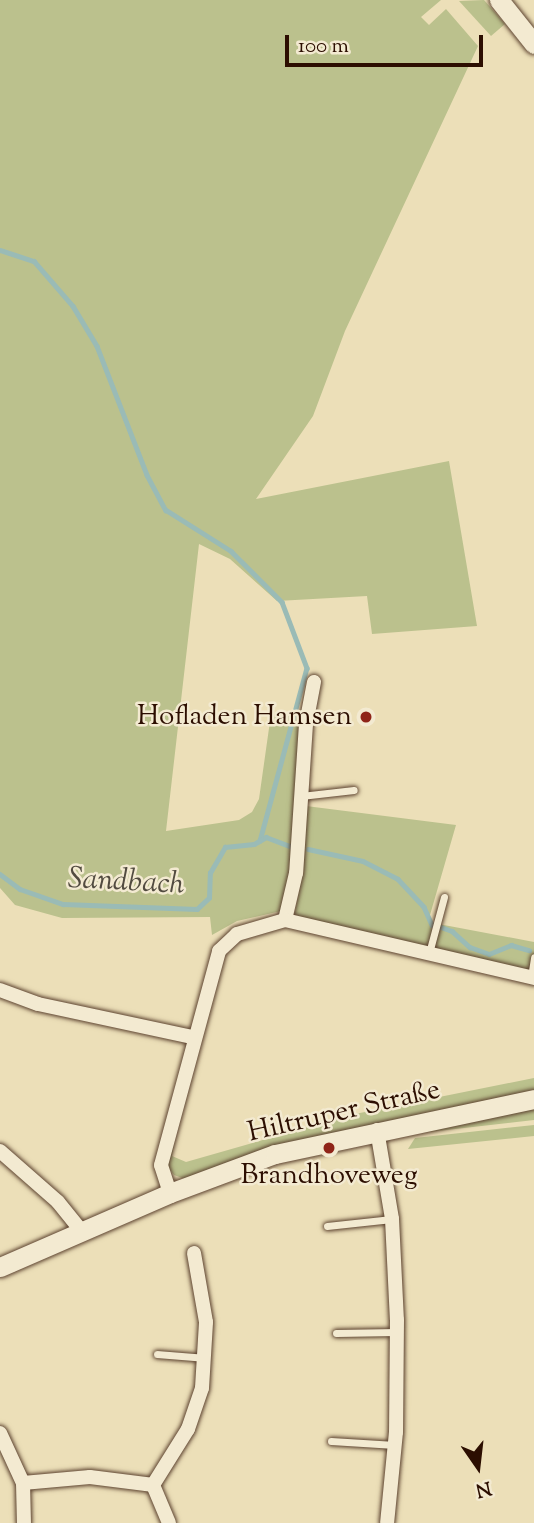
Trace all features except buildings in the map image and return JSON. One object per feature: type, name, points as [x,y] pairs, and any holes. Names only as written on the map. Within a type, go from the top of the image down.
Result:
[{"type":"street","points":[[499,0],[534,44]]},
{"type":"street","points":[[285,920],[296,873],[301,796],[314,682]]},
{"type":"street","points":[[170,1193],[160,1165],[192,1037],[219,951],[237,934],[285,920],[533,978]]},
{"type":"street","points":[[0,990],[38,1004],[192,1037]]},
{"type":"street","name":"Hiltruper Straße","points":[[0,1267],[170,1193],[275,1154],[377,1130],[534,1099]]},
{"type":"street","points":[[377,1130],[392,1219],[397,1332],[395,1445],[387,1523]]},
{"type":"street","points":[[0,1151],[58,1202],[81,1230]]},
{"type":"street","points":[[153,1485],[196,1410],[206,1358],[206,1322],[194,1253]]},
{"type":"street","points":[[0,1433],[23,1483],[24,1523]]},
{"type":"street","points":[[23,1483],[90,1477],[153,1485]]},
{"type":"street","points":[[153,1485],[169,1523]]},
{"type":"lane","points":[[301,796],[354,790]]},
{"type":"lane","points":[[429,953],[444,897]]},
{"type":"lane","points":[[533,978],[534,957]]},
{"type":"lane","points":[[327,1226],[392,1219]]},
{"type":"lane","points":[[336,1333],[397,1332]]},
{"type":"lane","points":[[157,1354],[206,1358]]},
{"type":"lane","points":[[331,1441],[395,1445]]},
{"type":"green space","points":[[0,0],[441,0],[421,17],[429,25],[446,9],[478,46],[345,331],[313,416],[256,499],[449,461],[477,626],[372,634],[367,596],[277,601],[230,559],[199,544],[166,831],[239,820],[252,812],[259,799],[271,714],[302,716],[306,806],[456,825],[428,922],[534,942],[534,972],[294,917],[302,875],[293,873],[281,911],[237,921],[212,935],[210,917],[62,918],[15,905],[0,888]]},
{"type":"green space","points":[[484,0],[505,24],[491,36],[459,1]]},
{"type":"green space","points":[[534,1078],[534,1092],[185,1179],[174,1175],[165,1163],[177,1126],[172,1156],[186,1162],[350,1115]]},
{"type":"green space","points":[[534,1105],[534,1120],[403,1135]]},
{"type":"green space","points":[[534,1125],[534,1136],[408,1149],[415,1138]]},
{"type":"waterway","points":[[0,250],[34,261],[73,306],[97,346],[147,475],[166,510],[231,551],[282,602],[307,668],[260,841]]},
{"type":"waterway","name":"Sandbach","points":[[0,874],[20,889],[63,904],[197,909],[209,898],[210,873],[225,847],[254,844],[266,837],[292,847]]},
{"type":"waterway","name":"Sandbach","points":[[308,849],[363,861],[398,879],[424,907],[432,925]]},
{"type":"waterway","name":"Sandbach","points":[[441,927],[452,931],[470,947],[489,954],[511,945],[529,950]]},
{"type":"place","name":"Hofladen Hamsen","points":[[366,717]]},
{"type":"place","name":"Brandhoveweg","points":[[329,1148]]}]
